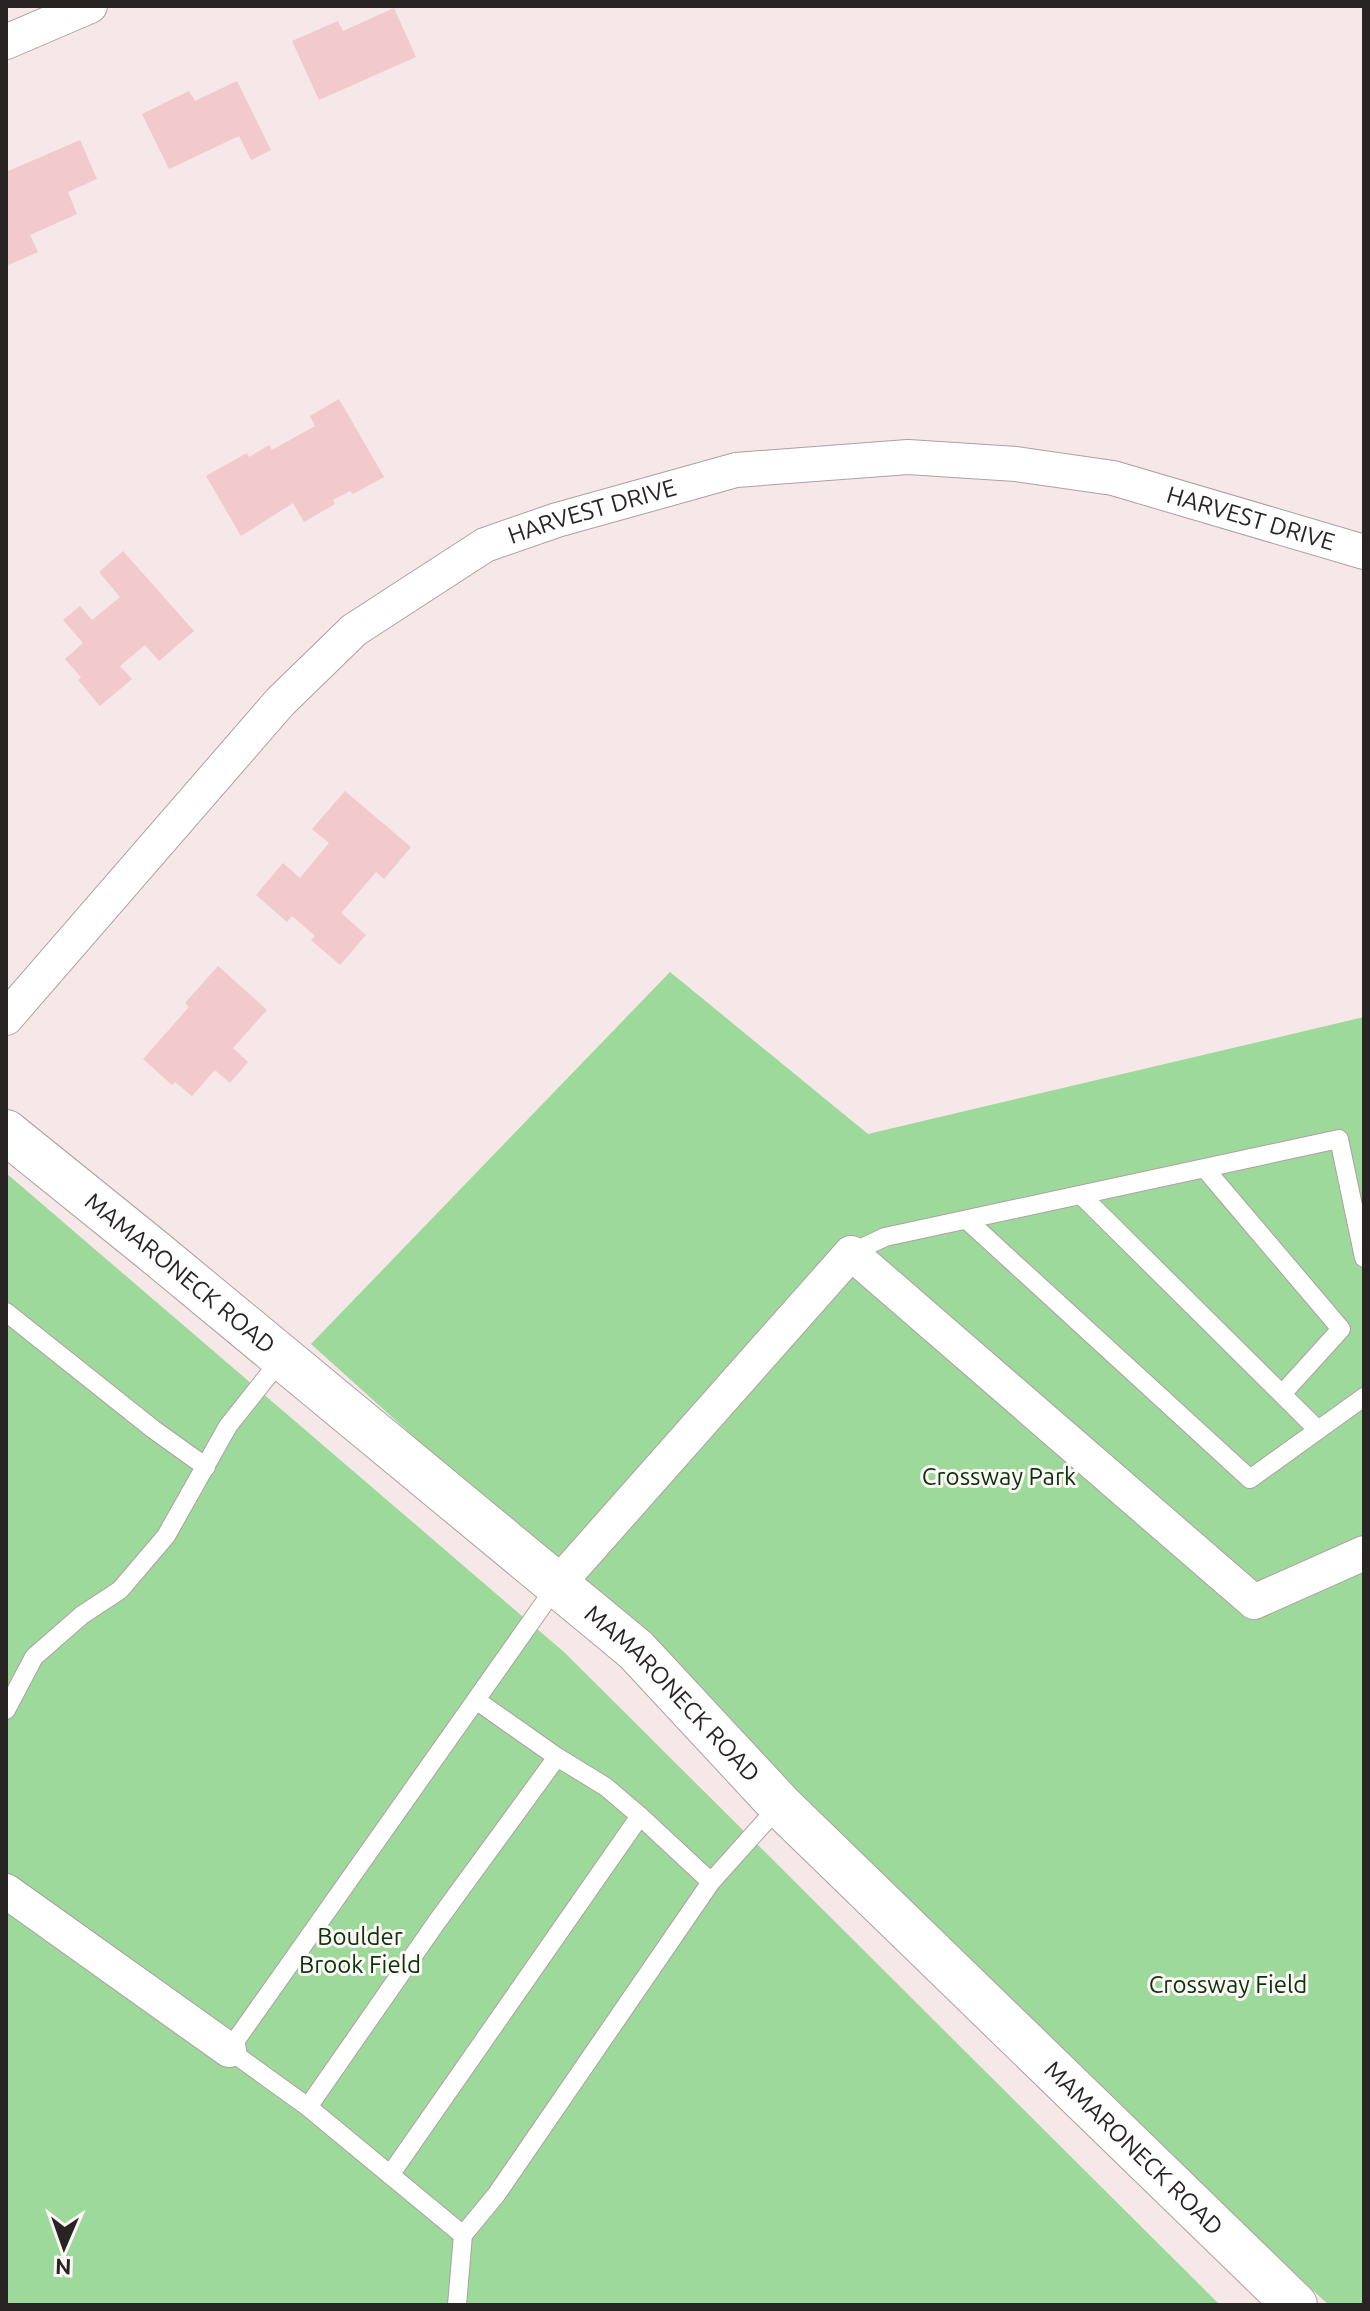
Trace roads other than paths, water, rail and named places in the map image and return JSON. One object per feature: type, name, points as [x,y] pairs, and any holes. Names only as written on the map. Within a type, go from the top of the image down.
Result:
[{"type":"street","points":[[6,42],[90,6]]},
{"type":"street","name":"HARVEST DRIVE","points":[[6,1018],[280,702],[354,630],[485,545],[557,520],[736,470],[908,457],[1016,464],[1113,478],[1364,552]]},
{"type":"street","name":"MAMARONECK ROAD","points":[[6,1132],[636,1650],[780,1805],[1295,2305]]},
{"type":"street","points":[[557,1585],[851,1253],[1254,1602],[1364,1553]]},
{"type":"street","points":[[6,1891],[229,2050]]},
{"type":"lane","points":[[851,1253],[885,1237],[1339,1139],[1364,1258]]},
{"type":"lane","points":[[1206,1170],[1341,1329],[1282,1394]]},
{"type":"lane","points":[[1081,1195],[1318,1430]]},
{"type":"lane","points":[[967,1220],[1250,1479],[1364,1397]]},
{"type":"lane","points":[[6,1312],[153,1429],[206,1467]]},
{"type":"lane","points":[[6,1710],[34,1657],[82,1615],[120,1590],[166,1536],[228,1426],[282,1358]]},
{"type":"lane","points":[[463,2235],[308,2107],[229,2050],[557,1585]]},
{"type":"lane","points":[[476,1700],[606,1787],[711,1882]]},
{"type":"lane","points":[[308,2107],[557,1757]]},
{"type":"lane","points":[[457,2305],[463,2235],[496,2195],[711,1882],[780,1805]]},
{"type":"lane","points":[[390,2175],[640,1816]]},
{"type":"park label","name":"Crossway Park","points":[[999,1477]]},
{"type":"park label","name":"Boulder Brook Field","points":[[360,1951]]},
{"type":"park label","name":"Crossway Field","points":[[1228,1985]]}]
